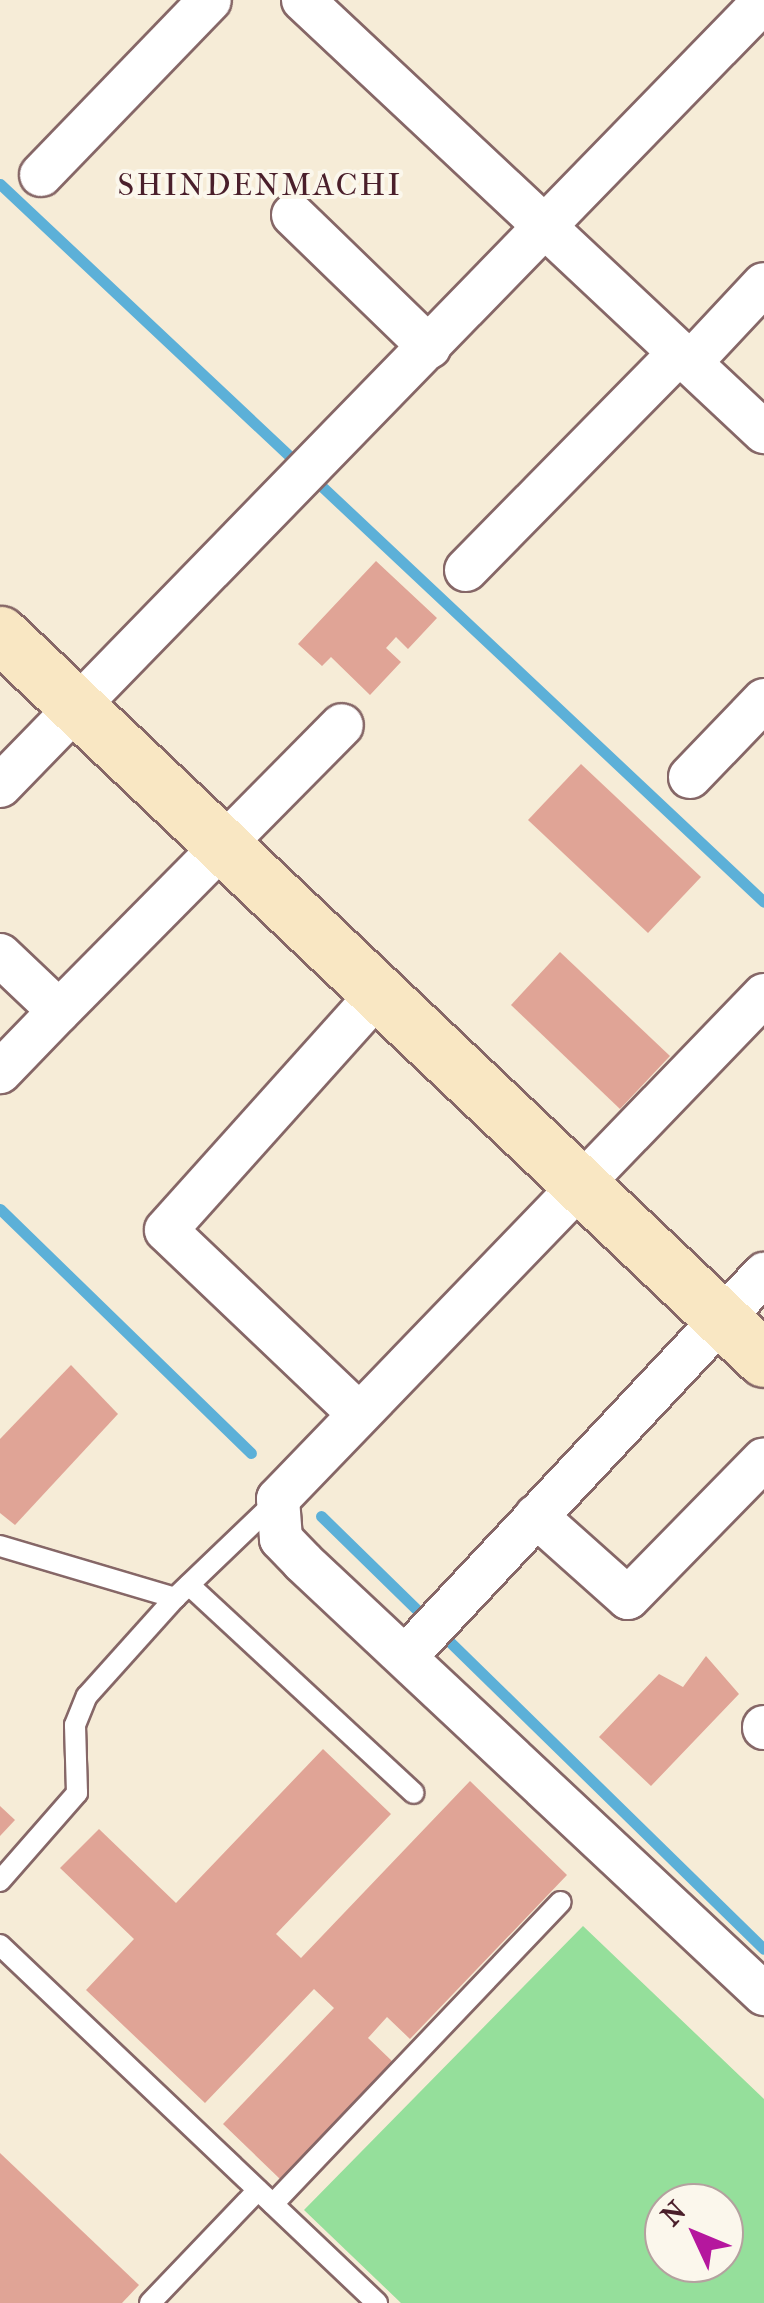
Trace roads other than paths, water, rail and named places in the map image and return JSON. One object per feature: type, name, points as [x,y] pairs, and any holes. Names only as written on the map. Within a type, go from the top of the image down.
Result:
[{"type":"street","points":[[41,175],[210,0]]},
{"type":"street","points":[[0,786],[764,1]]},
{"type":"street","points":[[316,4],[545,227],[764,432]]},
{"type":"street","points":[[293,215],[429,347]]},
{"type":"street","points":[[466,570],[764,284]]},
{"type":"street","points":[[0,634],[764,1359]]},
{"type":"street","points":[[690,777],[764,700]]},
{"type":"street","points":[[0,1072],[342,726]]},
{"type":"street","points":[[0,955],[59,1011]]},
{"type":"street","points":[[358,1413],[166,1230],[378,994]]},
{"type":"street","points":[[764,995],[278,1499],[282,1539],[424,1636],[764,1994]]},
{"type":"street","points":[[424,1636],[764,1274]]},
{"type":"street","points":[[536,1516],[628,1598],[764,1459]]},
{"type":"lane","points":[[0,1881],[78,1794],[75,1725],[87,1696],[182,1591],[278,1499]]},
{"type":"lane","points":[[0,1546],[182,1591],[414,1793]]},
{"type":"lane","points":[[150,2303],[265,2197],[561,1902]]},
{"type":"lane","points":[[0,1945],[377,2303]]},
{"type":"waterway","points":[[0,184],[764,902]]},
{"type":"waterway","points":[[0,1209],[251,1453]]},
{"type":"waterway","points":[[321,1516],[764,1949]]},
{"type":"district","name":"SHINDENMACHI","points":[[260,185]]}]
